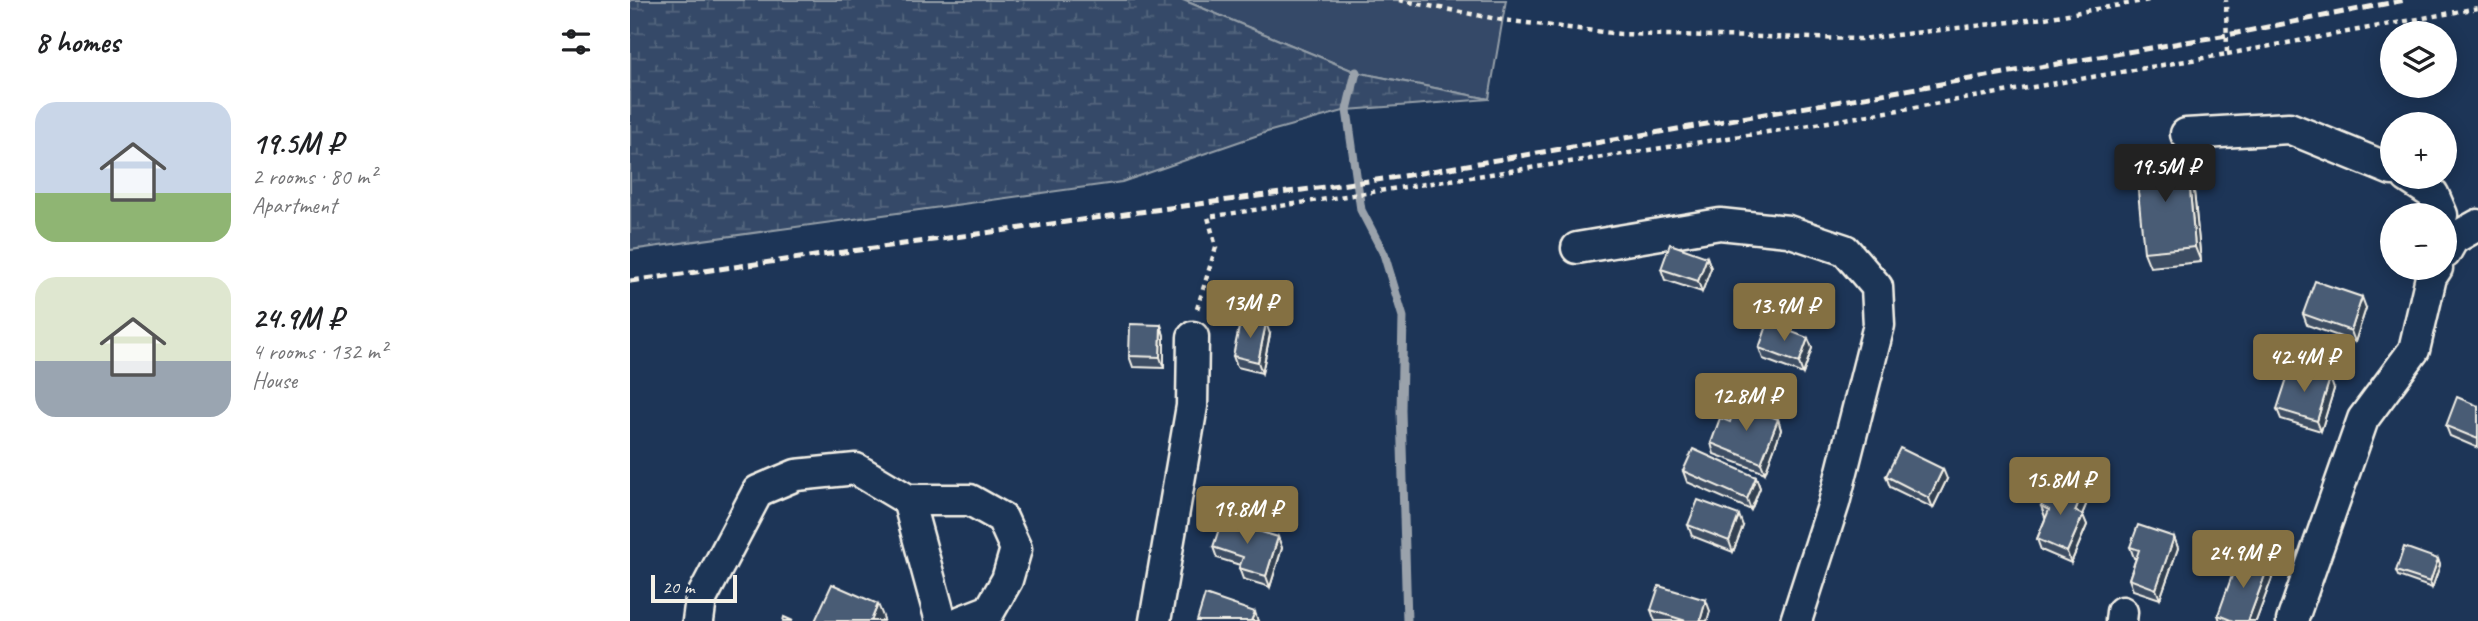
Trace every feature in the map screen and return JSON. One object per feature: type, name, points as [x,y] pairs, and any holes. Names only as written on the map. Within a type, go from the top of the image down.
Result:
[{"type":"street","points":[[2186,134],[2289,128],[2380,165]]},
{"type":"street","points":[[2425,189],[2433,194],[2438,203]]},
{"type":"street","points":[[1577,248],[1720,224],[1788,230],[1845,250],[1877,287],[1878,325],[1833,503],[1796,621]]},
{"type":"street","points":[[2292,621],[2363,419],[2414,350],[2430,280]]},
{"type":"street","points":[[1155,621],[1192,407],[1194,337]]},
{"type":"street","points":[[698,621],[701,599],[758,491],[796,475],[856,469],[908,500],[970,500],[1003,518],[1016,549],[1007,580],[989,610],[962,621]]},
{"type":"street","points":[[908,500],[941,621]]},
{"type":"path","points":[[1399,0],[1503,20],[1620,34],[1861,39],[2045,18],[2149,0]]},
{"type":"path","points":[[2226,0],[2227,54]]},
{"type":"path","points":[[1194,337],[1198,301],[1216,247],[1208,217],[1800,127],[2478,8]]},
{"type":"green space","points":[[630,0],[1183,0],[1356,72],[1489,99],[1347,110],[1267,132],[1122,182],[630,250]]},
{"type":"green space","points":[[1183,0],[1506,0],[1489,99],[1356,72]]},
{"type":"building","points":[[2187,156],[2195,247],[2144,252],[2135,161]]},
{"type":"building","points":[[1670,244],[1707,257],[1698,281],[1661,269]]},
{"type":"building","points":[[2315,281],[2362,297],[2351,331],[2303,314]]},
{"type":"building","points":[[1241,318],[1266,323],[1258,362],[1233,356]]},
{"type":"building","points":[[1768,323],[1808,338],[1799,363],[1759,348]]},
{"type":"building","points":[[1130,324],[1161,325],[1160,357],[1129,356]]},
{"type":"building","points":[[2291,366],[2330,378],[2317,421],[2277,409]]},
{"type":"building","points":[[2457,397],[2478,406],[2478,439],[2446,426]]},
{"type":"building","points":[[1736,404],[1778,419],[1761,463],[1711,443],[1720,418],[1730,422]]},
{"type":"building","points":[[1900,448],[1943,469],[1929,498],[1886,476]]},
{"type":"building","points":[[1693,449],[1756,477],[1747,499],[1683,471]]},
{"type":"building","points":[[2051,482],[2082,494],[2075,511],[2083,515],[2067,552],[2037,539],[2049,510],[2041,506]]},
{"type":"building","points":[[1698,500],[1739,515],[1729,541],[1688,525]]},
{"type":"building","points":[[1222,520],[1278,537],[1266,576],[1239,568],[1243,557],[1213,547]]},
{"type":"building","points":[[2138,525],[2174,537],[2156,589],[2129,579],[2139,550],[2130,547]]},
{"type":"building","points":[[2404,547],[2438,559],[2430,582],[2396,571]]},
{"type":"building","points":[[2239,556],[2268,567],[2248,621],[2233,621],[2218,615]]},
{"type":"building","points":[[832,584],[878,604],[871,621],[815,621]]},
{"type":"building","points":[[1659,586],[1706,600],[1700,621],[1686,621],[1651,610]]},
{"type":"building","points":[[1205,595],[1255,612],[1251,621],[1197,621]]},
{"type":"waterway","points":[[1356,72],[1347,110],[1361,210],[1384,254],[1403,317],[1401,410],[1407,621]]},
{"type":"railway","points":[[630,281],[1391,178],[2227,35],[2405,0]]}]
